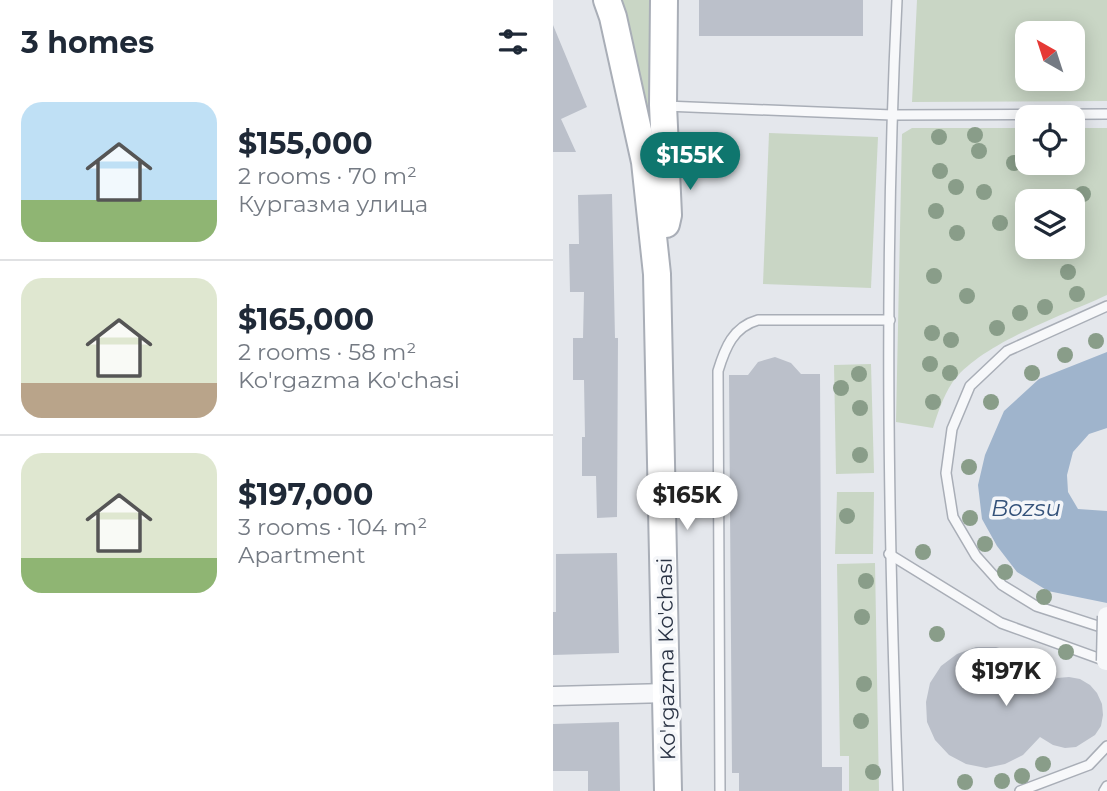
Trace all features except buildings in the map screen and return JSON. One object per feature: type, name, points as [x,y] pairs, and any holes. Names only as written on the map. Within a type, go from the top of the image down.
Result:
[{"type":"street","points":[[607,0],[645,162],[657,274]]},
{"type":"street","points":[[657,274],[668,215],[663,106],[664,0]]},
{"type":"street","name":"Ko'rgazma Ko'chasi","points":[[657,274],[668,791]]},
{"type":"street","points":[[1106,661],[1107,616]]},
{"type":"street","points":[[553,696],[667,693]]},
{"type":"lane","points":[[897,0],[892,115],[889,554],[898,791]]},
{"type":"lane","points":[[663,106],[892,115],[1107,114]]},
{"type":"lane","points":[[1107,306],[1007,351],[970,386],[952,429],[946,473],[953,517],[976,556],[1002,585],[1036,606],[1107,629]]},
{"type":"lane","points":[[720,791],[718,371],[723,353],[727,343],[747,323],[758,320],[890,320]]},
{"type":"lane","points":[[889,554],[1001,623],[1106,661]]},
{"type":"lane","points":[[1020,791],[1089,765],[1107,746]]},
{"type":"lane","points":[[1104,791],[1107,786]]},
{"type":"green space","points":[[613,0],[655,0],[651,153]]},
{"type":"green space","points":[[917,0],[1107,0],[1107,101],[912,102]]},
{"type":"green space","points":[[912,128],[1015,128],[1015,175],[1085,175],[1085,128],[1107,128],[1107,295],[1023,332],[982,356],[952,383],[933,428],[896,422],[902,134]]},
{"type":"green space","points":[[769,133],[878,137],[871,288],[763,284]]},
{"type":"green space","points":[[871,364],[874,473],[836,474],[834,365]]},
{"type":"green space","points":[[837,492],[874,492],[873,554],[835,554]]},
{"type":"green space","points":[[875,563],[879,791],[849,791],[849,756],[840,756],[837,564]]},
{"type":"water","name":"Bozsu","points":[[1107,352],[1107,428],[1089,434],[1073,452],[1067,475],[1068,492],[1078,509],[1107,511],[1107,603],[1048,591],[1017,572],[997,546],[982,519],[978,485],[985,455],[1004,411],[1039,379]]}]
